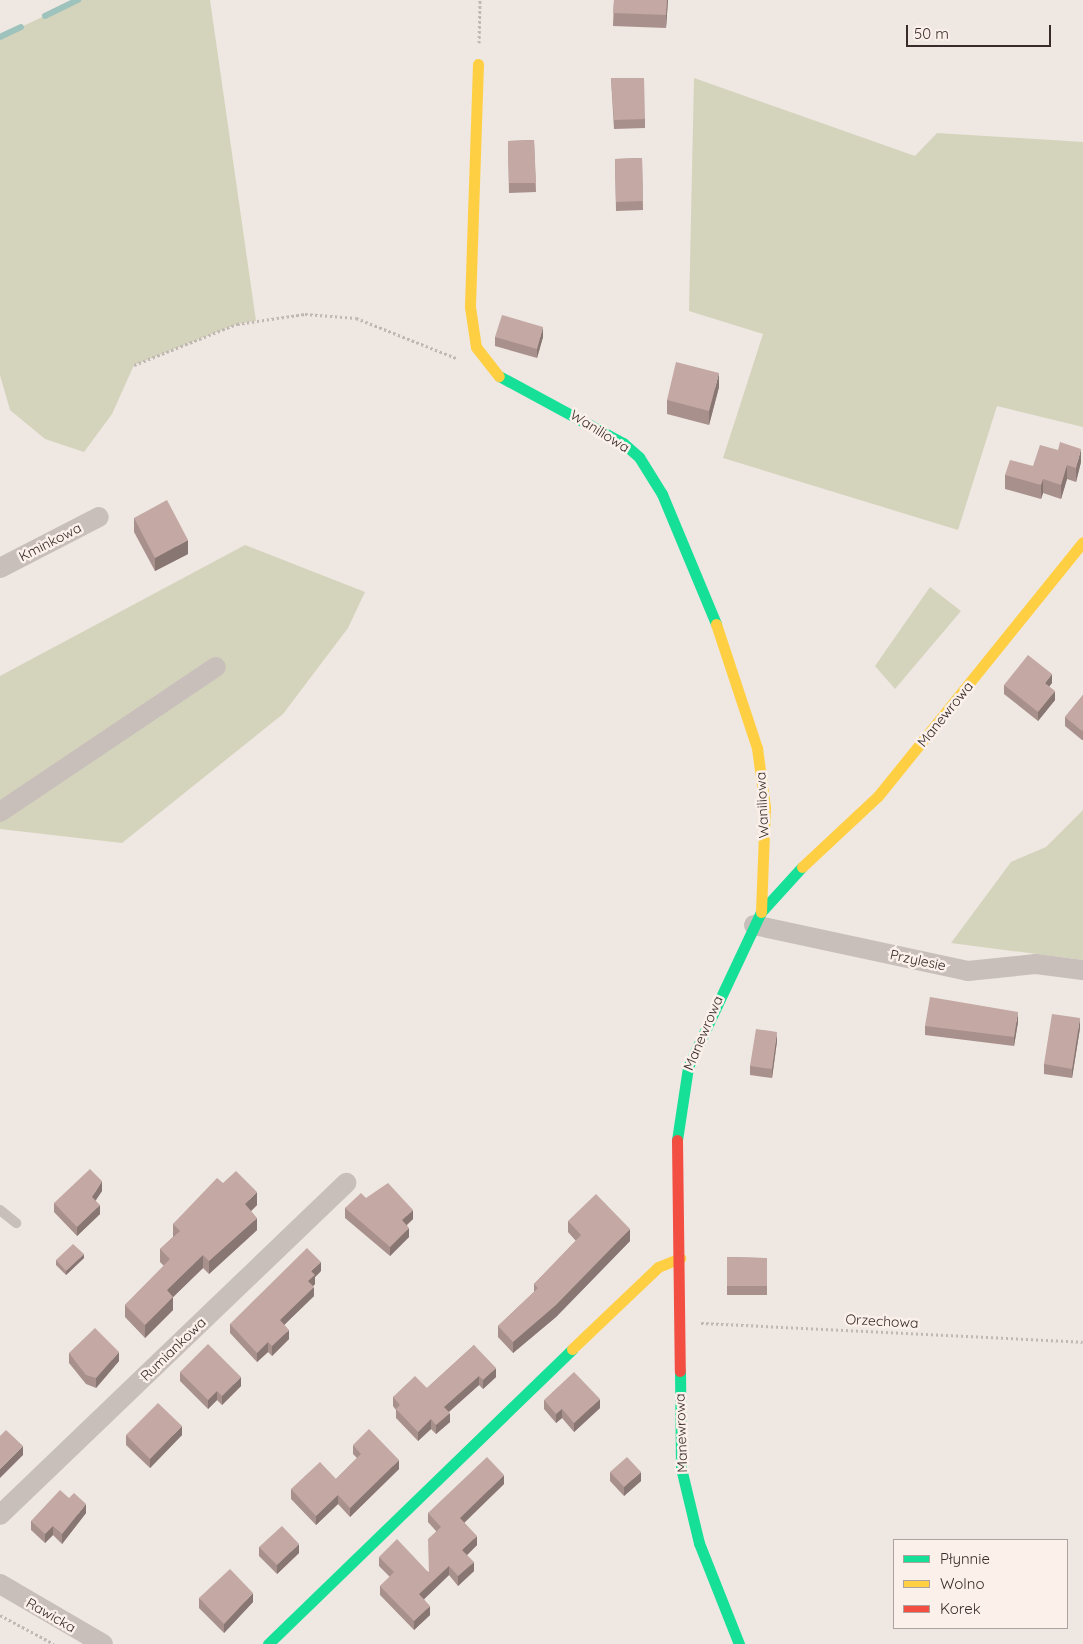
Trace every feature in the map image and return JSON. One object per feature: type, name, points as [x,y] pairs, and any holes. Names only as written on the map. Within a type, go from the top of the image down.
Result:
[{"type":"street","name":"Waniliowa","points":[[478,64],[470,307],[476,348],[492,372],[623,443],[651,474],[666,502],[731,659],[757,748],[765,808],[758,919]]},
{"type":"street","name":"Kminkowa","points":[[0,568],[99,517]]},
{"type":"street","name":"Manewrowa","points":[[739,1644],[686,1498],[680,1452],[680,1258],[677,1137],[681,1092],[719,995],[758,919],[814,854],[878,796],[1083,542]]},
{"type":"street","points":[[0,812],[216,667]]},
{"type":"street","name":"Przylesie","points":[[758,919],[968,971],[1036,964],[1083,970]]},
{"type":"street","name":"Rumiankowa","points":[[0,1515],[346,1183]]},
{"type":"street","points":[[268,1644],[336,1573],[658,1268],[680,1258]]},
{"type":"street","name":"Rawicka","points":[[0,1584],[81,1639],[103,1644]]},
{"type":"lane","points":[[0,1210],[16,1223]]},
{"type":"path","points":[[478,64],[480,0]]},
{"type":"path","points":[[134,365],[237,324],[305,314],[356,318],[492,372]]},
{"type":"path","name":"Orzechowa","points":[[680,1322],[1083,1342]]},
{"type":"path","points":[[0,1615],[54,1644]]},
{"type":"green space","points":[[78,0],[210,0],[256,321],[237,324],[134,365],[112,414],[84,452],[45,439],[10,410],[0,375],[0,37]]},
{"type":"green space","points":[[694,78],[915,156],[937,133],[1083,142],[1083,427],[997,406],[958,530],[723,458],[763,334],[689,311]]},
{"type":"green space","points":[[245,545],[365,592],[348,628],[283,714],[122,843],[0,829],[0,676]]},
{"type":"green space","points":[[930,587],[961,611],[895,689],[875,666]]},
{"type":"green space","points":[[1083,810],[1083,960],[951,943],[1011,862],[1046,847]]},
{"type":"building","points":[[614,0],[667,0],[666,15],[613,13]]},
{"type":"building","points":[[611,78],[644,78],[645,119],[614,120]]},
{"type":"building","points":[[534,140],[536,183],[509,183],[508,141]]},
{"type":"building","points":[[642,158],[643,201],[616,202],[615,159]]},
{"type":"building","points":[[502,315],[543,327],[537,349],[495,337]]},
{"type":"building","points":[[676,362],[719,373],[709,411],[667,400]]},
{"type":"building","points":[[1060,442],[1081,449],[1076,468],[1067,465],[1061,485],[1043,479],[1041,485],[1005,475],[1010,460],[1033,466],[1040,445],[1058,450]]},
{"type":"building","points":[[167,500],[188,540],[155,558],[134,518]]},
{"type":"building","points":[[1028,655],[1052,674],[1045,683],[1055,691],[1038,712],[1004,685]]},
{"type":"building","points":[[1083,695],[1083,730],[1082,731],[1065,717]]},
{"type":"building","points":[[930,997],[1018,1012],[1014,1037],[925,1026]]},
{"type":"building","points":[[1052,1014],[1080,1018],[1072,1069],[1044,1064]]},
{"type":"building","points":[[756,1029],[777,1032],[772,1069],[750,1066]]},
{"type":"building","points":[[90,1169],[102,1181],[92,1197],[100,1205],[77,1227],[54,1203]]},
{"type":"building","points":[[236,1171],[257,1192],[245,1204],[257,1218],[209,1261],[203,1255],[167,1290],[173,1297],[145,1325],[125,1305],[170,1259],[160,1249],[180,1231],[173,1224],[217,1178],[223,1183]]},
{"type":"building","points":[[388,1183],[413,1210],[402,1220],[409,1228],[390,1247],[345,1208],[361,1193],[366,1198]]},
{"type":"building","points":[[596,1194],[630,1229],[556,1305],[513,1342],[498,1326],[538,1288],[534,1284],[581,1235],[568,1221]]},
{"type":"building","points":[[73,1244],[84,1254],[66,1271],[56,1260]]},
{"type":"building","points":[[307,1248],[321,1262],[311,1271],[315,1275],[308,1281],[314,1287],[280,1320],[289,1330],[272,1346],[268,1342],[257,1353],[230,1324]]},
{"type":"building","points":[[727,1257],[767,1258],[767,1286],[727,1286]]},
{"type":"building","points":[[95,1328],[119,1352],[96,1378],[86,1375],[69,1353]]},
{"type":"building","points":[[208,1344],[241,1377],[222,1396],[217,1391],[208,1400],[180,1372]]},
{"type":"building","points":[[474,1345],[496,1368],[483,1380],[479,1376],[444,1407],[450,1413],[436,1425],[431,1419],[418,1432],[396,1409],[400,1405],[393,1397],[415,1376],[427,1388]]},
{"type":"building","points":[[574,1372],[600,1399],[574,1423],[562,1409],[556,1414],[544,1400]]},
{"type":"building","points":[[158,1403],[182,1426],[150,1459],[126,1435]]},
{"type":"building","points":[[369,1429],[399,1460],[350,1508],[338,1495],[316,1516],[291,1489],[320,1462],[336,1479],[361,1454],[353,1445]]},
{"type":"building","points":[[6,1430],[23,1446],[0,1469],[0,1436]]},
{"type":"building","points":[[487,1457],[504,1475],[460,1518],[477,1536],[462,1550],[474,1562],[458,1576],[449,1566],[419,1594],[430,1606],[414,1621],[380,1586],[394,1572],[379,1557],[397,1539],[429,1573],[428,1539],[441,1527],[428,1513]]},
{"type":"building","points":[[627,1457],[641,1472],[624,1487],[610,1472]]},
{"type":"building","points":[[60,1490],[69,1498],[74,1493],[86,1504],[62,1534],[53,1526],[45,1534],[31,1521]]},
{"type":"building","points":[[282,1526],[299,1544],[277,1565],[259,1547]]},
{"type":"building","points":[[230,1569],[253,1593],[224,1624],[199,1598]]},
{"type":"waterway","points":[[45,16],[78,0]]},
{"type":"waterway","points":[[0,37],[21,27]]},
{"type":"traffic: fast","points":[[499,376],[623,443],[639,457],[662,494],[716,624]]},
{"type":"traffic: fast","points":[[677,1140],[688,1067],[761,912],[802,867]]},
{"type":"traffic: fast","points":[[268,1644],[572,1349]]},
{"type":"traffic: fast","points":[[680,1371],[681,1468],[699,1543],[739,1644]]},
{"type":"traffic: slow","points":[[478,64],[470,307],[476,347],[499,376]]},
{"type":"traffic: slow","points":[[802,867],[878,796],[1083,542]]},
{"type":"traffic: slow","points":[[716,624],[757,748],[765,807],[761,912]]},
{"type":"traffic: slow","points":[[572,1349],[658,1267],[680,1258]]},
{"type":"traffic: jam","points":[[677,1140],[680,1371]]}]
